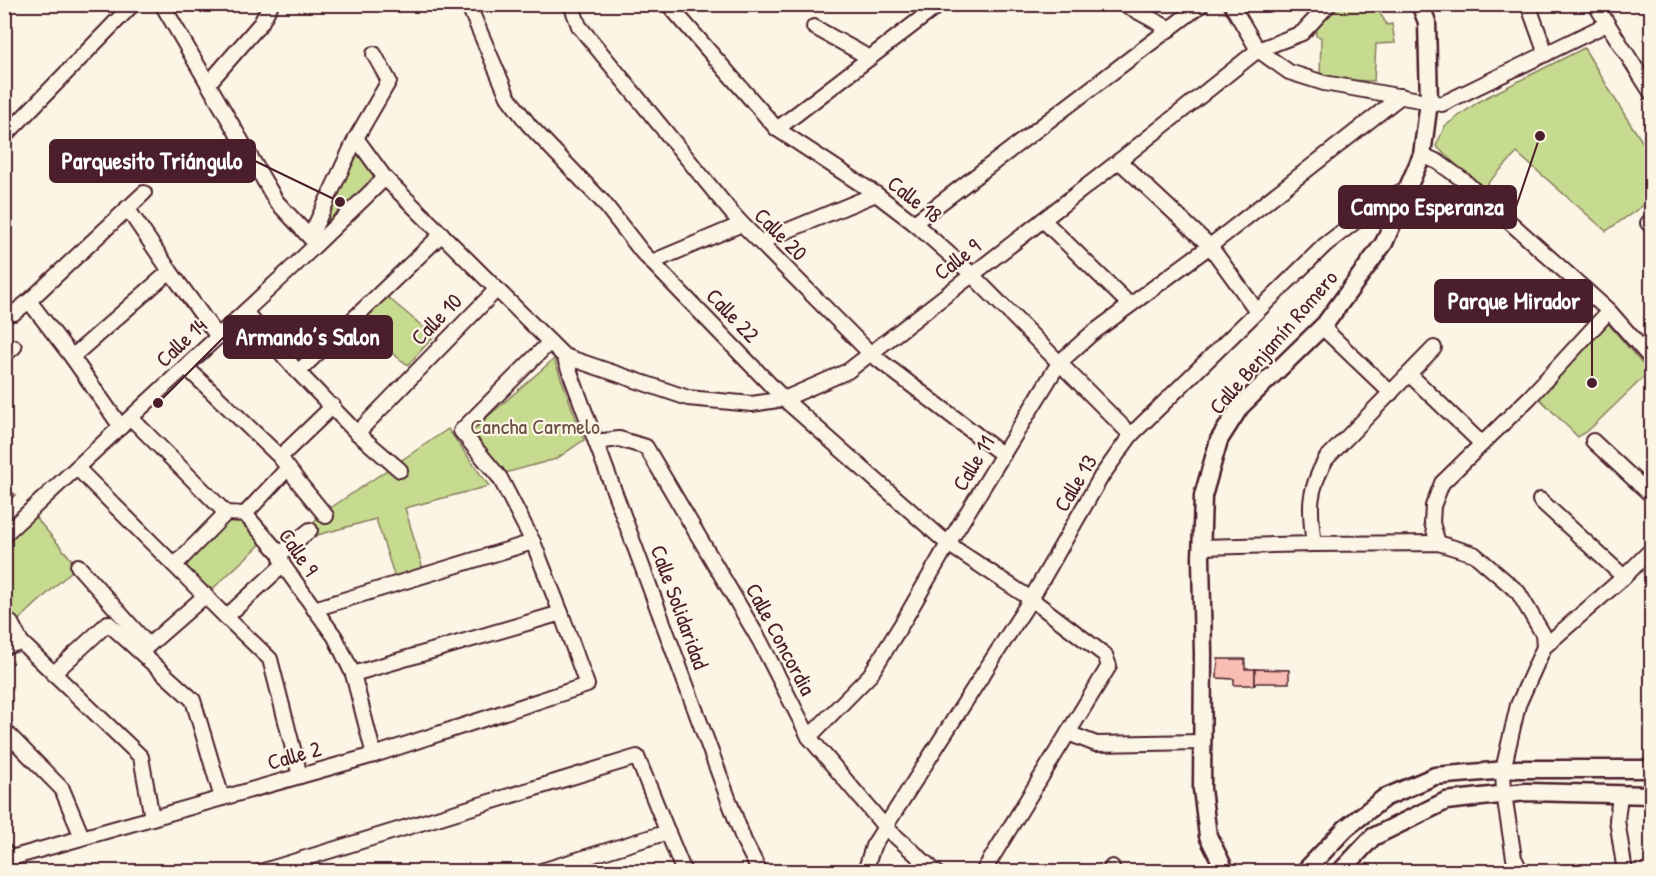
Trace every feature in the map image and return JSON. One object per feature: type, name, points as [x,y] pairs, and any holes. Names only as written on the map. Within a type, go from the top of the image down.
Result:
[{"type":"street","points":[[4,137],[133,4]]},
{"type":"street","points":[[162,4],[276,201],[313,241]]},
{"type":"street","points":[[208,84],[261,23],[271,4]]},
{"type":"street","name":"Calle 22","points":[[468,4],[508,97],[529,124],[603,202],[642,252],[784,399],[948,544],[1031,599],[1105,655],[1109,666],[1068,733]]},
{"type":"street","name":"Calle 20","points":[[571,4],[579,26],[742,224],[871,354],[1003,454]]},
{"type":"street","name":"Calle 18","points":[[668,4],[777,129],[876,194],[914,223],[972,275],[1131,435]]},
{"type":"street","points":[[777,129],[940,4]]},
{"type":"street","points":[[1124,4],[1170,29]]},
{"type":"street","points":[[914,223],[1202,4]]},
{"type":"street","points":[[1231,4],[1258,50],[1289,72],[1315,81],[1442,104],[1607,24]]},
{"type":"street","name":"Calle 9","points":[[564,356],[688,398],[752,404],[784,399],[848,371],[1258,50],[1302,33],[1329,4]]},
{"type":"street","points":[[1420,4],[1427,22],[1429,102]]},
{"type":"street","points":[[1528,4],[1546,54]]},
{"type":"street","points":[[1595,4],[1652,94]]},
{"type":"street","points":[[814,27],[870,58]]},
{"type":"street","name":"Calle 14","points":[[313,241],[356,138],[389,81],[374,54]]},
{"type":"street","name":"Calle 11","points":[[809,737],[870,675],[1059,363],[1090,335],[1210,246],[1401,96]]},
{"type":"street","name":"Calle Benjamín Romero","points":[[1226,872],[1208,837],[1202,789],[1201,547],[1203,496],[1218,440],[1240,407],[1322,327],[1384,243],[1422,155],[1429,102]]},
{"type":"street","points":[[356,138],[385,178],[564,356]]},
{"type":"street","points":[[1422,155],[1438,162],[1463,180],[1609,312],[1652,360]]},
{"type":"street","points":[[1119,161],[1210,246],[1257,311]]},
{"type":"street","name":"Calle 14","points":[[4,535],[245,312],[313,241],[385,178]]},
{"type":"street","name":"Calle 13","points":[[865,872],[873,846],[885,826],[1031,599],[1101,477],[1131,435],[1324,245],[1383,200],[1407,189]]},
{"type":"street","points":[[14,313],[144,192]]},
{"type":"street","points":[[760,242],[876,194]]},
{"type":"street","points":[[127,208],[170,272],[218,336]]},
{"type":"street","points":[[1043,220],[1130,305]]},
{"type":"street","points":[[652,262],[742,224]]},
{"type":"street","points":[[298,372],[442,234]]},
{"type":"street","points":[[72,357],[170,272]]},
{"type":"street","name":"Calle 10","points":[[357,433],[497,289]]},
{"type":"street","points":[[29,301],[126,422],[226,513],[245,514],[284,462],[333,406]]},
{"type":"street","points":[[245,312],[298,372],[357,433],[400,470]]},
{"type":"street","points":[[1438,543],[1432,523],[1433,506],[1442,483],[1530,397],[1609,312]]},
{"type":"street","points":[[1322,327],[1391,393]]},
{"type":"street","points":[[353,674],[561,613],[533,542],[500,478],[461,431],[550,342]]},
{"type":"street","points":[[1314,544],[1310,510],[1312,492],[1318,473],[1326,459],[1434,348]]},
{"type":"street","name":"Calle Solidaridad","points":[[564,356],[744,841],[760,872]]},
{"type":"street","points":[[186,367],[284,462],[326,516]]},
{"type":"street","points":[[1409,374],[1482,444]]},
{"type":"street","name":"Calle Concordia","points":[[596,442],[619,439],[646,447],[760,641],[809,737],[885,826],[936,872]]},
{"type":"street","points":[[1593,441],[1652,496]]},
{"type":"street","points":[[77,468],[270,659],[300,776]]},
{"type":"street","points":[[1540,500],[1624,577]]},
{"type":"street","points":[[175,565],[226,513]]},
{"type":"street","name":"Calle 9","points":[[245,514],[281,560],[335,637],[353,674],[374,755]]},
{"type":"street","points":[[226,617],[310,530]]},
{"type":"street","points":[[314,609],[533,542]]},
{"type":"street","points":[[1201,547],[1438,543],[1474,554],[1518,592],[1543,634],[1544,647]]},
{"type":"street","points":[[1521,872],[1514,858],[1504,794],[1503,770],[1518,705],[1544,647],[1624,577],[1652,549]]},
{"type":"street","points":[[78,566],[144,649],[193,700],[222,798]]},
{"type":"street","points":[[144,649],[206,595]]},
{"type":"street","name":"Calle 2","points":[[8,854],[82,837],[374,755],[587,685],[561,613]]},
{"type":"street","points":[[11,623],[21,642],[141,757],[152,818]]},
{"type":"street","points":[[53,674],[108,623],[144,649]]},
{"type":"street","points":[[4,647],[21,642]]},
{"type":"street","points":[[4,730],[62,789],[82,837]]},
{"type":"street","points":[[983,872],[1068,733],[1096,744],[1201,742]]},
{"type":"street","points":[[260,872],[637,757],[684,872]]},
{"type":"street","points":[[1304,872],[1346,828],[1384,798],[1435,776],[1518,769],[1652,769]]},
{"type":"street","points":[[1340,872],[1373,837],[1446,801],[1526,792],[1652,795]]},
{"type":"street","points":[[1620,795],[1617,820],[1625,872]]},
{"type":"street","points":[[538,872],[668,832]]},
{"type":"green space","points":[[1334,5],[1375,5],[1387,25],[1392,24],[1395,43],[1376,44],[1374,81],[1320,79],[1321,37],[1316,36],[1316,24]]},
{"type":"green space","points":[[1584,48],[1651,155],[1651,200],[1606,231],[1517,153],[1482,189],[1436,146],[1445,126],[1481,100]]},
{"type":"green space","points":[[356,147],[377,178],[320,227]]},
{"type":"green space","points":[[385,295],[434,336],[408,365],[354,325]]},
{"type":"green space","points":[[1606,321],[1649,372],[1591,428],[1578,437],[1536,395]]},
{"type":"green space","name":"Cancha Carmelo","points":[[554,359],[584,440],[556,459],[505,473],[470,432]]},
{"type":"green space","points":[[448,429],[489,486],[405,508],[425,576],[397,584],[376,519],[292,542],[323,513]]},
{"type":"green space","points":[[232,509],[264,541],[206,595],[175,565]]},
{"type":"green space","points":[[31,512],[77,566],[8,630],[4,627],[4,537]]},
{"type":"building","points":[[4,484],[15,495],[4,504]]},
{"type":"building","points":[[1218,659],[1245,659],[1245,669],[1255,669],[1255,685],[1234,685],[1234,679],[1217,678]]},
{"type":"building","points":[[1255,669],[1289,670],[1289,683],[1255,683]]},
{"type":"place","name":"Campo Esperanza","points":[[1540,136]]},
{"type":"place","name":"Parquesito Triángulo","points":[[340,202]]},
{"type":"place","name":"Parque Mirador","points":[[1592,383]]},
{"type":"place","name":"Armando’s Salon","points":[[158,403]]}]
